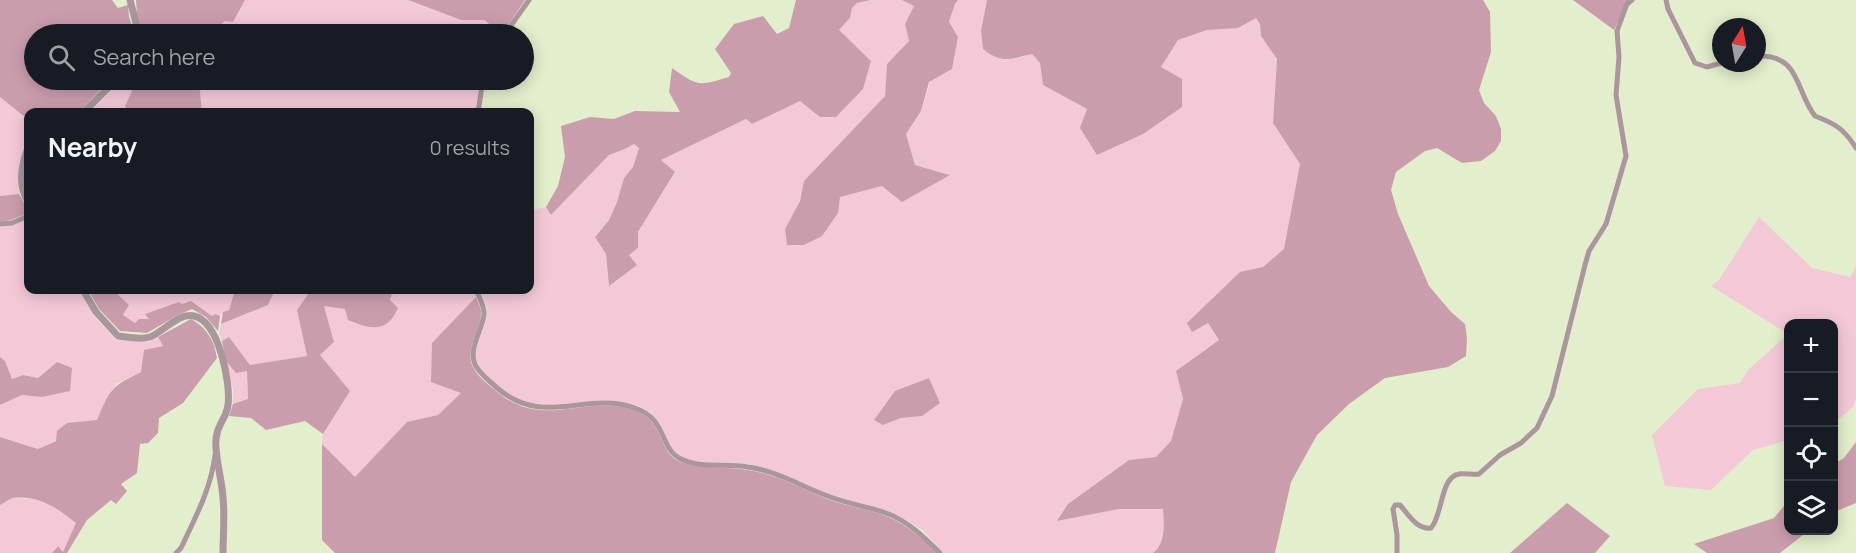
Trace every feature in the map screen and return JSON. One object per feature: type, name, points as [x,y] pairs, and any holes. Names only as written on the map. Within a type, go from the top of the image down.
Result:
[{"type":"street","points":[[130,0],[136,24]]},
{"type":"street","points":[[512,24],[529,0]]},
{"type":"street","points":[[1397,553],[1393,509],[1395,505],[1400,505],[1418,526],[1431,528],[1438,514],[1447,482],[1453,476],[1460,474],[1479,474],[1500,455],[1521,443],[1537,428],[1552,396],[1589,251],[1606,224],[1626,156],[1616,95],[1619,57],[1617,31],[1627,4],[1632,0]]},
{"type":"street","points":[[1666,0],[1668,9],[1695,63],[1707,67],[1712,66]]},
{"type":"street","points":[[1766,56],[1784,62],[1795,72],[1815,116],[1834,123],[1846,132],[1856,148]]},
{"type":"street","points":[[88,108],[106,90]]},
{"type":"street","points":[[479,108],[481,90]]},
{"type":"street","points":[[24,165],[21,178],[24,195]]},
{"type":"street","points":[[0,224],[12,223],[24,218]]},
{"type":"street","points":[[85,294],[96,312],[118,336],[148,338],[191,315],[198,316],[213,332],[220,346],[229,390],[228,408],[217,432],[213,471],[206,494],[181,548],[176,553]]},
{"type":"street","points":[[478,294],[484,310],[484,318],[473,356],[476,366],[504,394],[529,407],[553,409],[585,404],[633,407],[647,413],[659,424],[667,446],[679,459],[699,465],[747,467],[774,473],[826,496],[888,514],[920,532],[940,553]]},
{"type":"street","points":[[216,447],[224,500],[223,553]]},
{"type":"shaded area","points":[[0,0],[112,0],[118,8],[128,5],[131,24],[24,24],[24,90],[100,90],[83,108],[24,108],[24,116],[0,97]]},
{"type":"shaded area","points":[[136,0],[245,0],[233,22],[225,21],[222,24],[140,24]]},
{"type":"shaded area","points":[[245,0],[408,0],[461,20],[485,20],[489,24],[222,24],[225,21],[233,22]]},
{"type":"shaded area","points":[[408,0],[525,0],[509,24],[489,24],[485,20],[461,20]]},
{"type":"shaded area","points":[[796,0],[870,0],[857,3],[852,8],[850,18],[839,30],[871,61],[863,89],[836,117],[820,117],[800,101],[752,124],[746,119],[661,160],[675,172],[638,232],[638,248],[629,255],[637,265],[609,286],[606,254],[595,237],[609,220],[624,178],[633,167],[639,148],[634,144],[609,155],[551,215],[546,207],[558,186],[565,157],[561,126],[590,117],[614,119],[635,111],[680,112],[669,92],[672,68],[688,79],[699,83],[729,77],[731,73],[715,49],[734,24],[763,16],[777,34],[789,28]]},
{"type":"shaded area","points":[[870,0],[902,0],[914,6],[905,24],[909,41],[887,64],[885,96],[804,181],[800,201],[785,229],[838,213],[839,197],[882,186],[949,174],[915,165],[906,134],[921,111],[958,0],[987,0],[981,32],[983,49],[1001,59],[1032,54],[1040,63],[1043,85],[1087,109],[1161,67],[1178,40],[1207,30],[1238,28],[1256,18],[1260,24],[1261,36],[1277,59],[1273,123],[1300,164],[1285,249],[1263,267],[1240,273],[1208,323],[1219,340],[1176,371],[1183,399],[1171,441],[1156,457],[1129,460],[1068,504],[1058,521],[1119,509],[1164,509],[1162,538],[1153,553],[944,553],[922,530],[889,512],[829,494],[759,466],[697,462],[681,457],[669,445],[654,416],[635,405],[615,402],[561,405],[531,403],[505,392],[480,367],[476,354],[477,347],[487,318],[481,294],[534,294],[534,209],[546,207],[551,215],[609,155],[635,144],[639,148],[633,167],[624,178],[609,220],[595,236],[606,254],[609,286],[628,255],[638,248],[638,232],[675,173],[661,160],[746,119],[752,124],[800,100],[820,117],[871,61],[838,30],[850,19],[852,8],[857,3]],"holes":[[[929,378],[940,403],[921,416],[901,418],[883,425]]]},
{"type":"shaded area","points":[[902,0],[958,0],[949,22],[958,37],[952,69],[929,82],[921,111],[906,134],[915,165],[950,175],[902,202],[882,186],[840,197],[838,213],[822,236],[804,245],[787,245],[785,229],[800,201],[804,181],[885,96],[887,64],[909,41],[905,24],[914,6]]},
{"type":"shaded area","points":[[987,0],[1483,0],[1490,12],[1491,52],[1479,90],[1484,103],[1496,116],[1501,129],[1501,141],[1495,151],[1481,161],[1462,163],[1437,148],[1425,151],[1396,172],[1391,190],[1398,214],[1429,286],[1451,312],[1465,324],[1466,356],[1448,367],[1385,378],[1349,404],[1317,435],[1291,482],[1275,553],[1153,553],[1162,539],[1163,509],[1119,509],[1057,521],[1068,504],[1129,460],[1156,457],[1171,441],[1183,399],[1176,371],[1219,340],[1208,323],[1192,332],[1187,323],[1240,272],[1263,267],[1284,249],[1300,164],[1273,123],[1277,59],[1261,36],[1260,24],[1256,18],[1238,28],[1207,30],[1178,40],[1161,67],[1182,79],[1182,107],[1143,134],[1097,155],[1080,128],[1087,109],[1043,85],[1040,63],[1032,54],[1006,59],[995,57],[983,49],[981,31]]},
{"type":"shaded area","points":[[1573,0],[1628,0],[1614,30]]},
{"type":"shaded area","points":[[112,90],[132,91],[126,108],[94,108]]},
{"type":"shaded area","points":[[200,90],[479,90],[476,108],[202,108]]},
{"type":"shaded area","points":[[200,90],[202,108],[126,108],[132,91]]},
{"type":"shaded area","points":[[0,97],[24,118],[24,145],[18,181],[19,194],[0,196]]},
{"type":"shaded area","points":[[19,194],[24,202],[24,215],[0,222],[0,196]]},
{"type":"shaded area","points":[[1759,217],[1812,268],[1850,277],[1856,267],[1856,399],[1853,407],[1838,420],[1838,319],[1784,319],[1784,332],[1711,286],[1719,280]]},
{"type":"shaded area","points":[[24,221],[24,294],[81,294],[93,315],[116,340],[149,342],[158,337],[163,346],[141,372],[116,384],[97,421],[67,423],[56,440],[38,449],[0,437],[0,405],[22,395],[42,397],[57,362],[38,378],[23,375],[12,379],[5,361],[0,357],[0,227]]},
{"type":"shaded area","points":[[90,294],[117,294],[129,305],[123,315],[135,323],[139,319],[149,319],[145,314],[179,302],[182,304],[191,301],[212,316],[215,314],[220,316],[218,331],[206,317],[192,309],[147,333],[120,331],[99,309]]},
{"type":"shaded area","points":[[117,294],[234,294],[229,310],[220,316],[215,314],[212,316],[191,301],[146,315],[150,319],[135,324],[123,315],[129,305]]},
{"type":"shaded area","points":[[234,294],[273,294],[268,305],[221,324],[223,312],[229,310]]},
{"type":"shaded area","points":[[273,294],[308,294],[297,310],[307,356],[250,365],[229,337],[222,341],[219,334],[221,324],[268,305]]},
{"type":"shaded area","points":[[308,294],[392,294],[390,300],[398,308],[389,322],[383,326],[371,327],[348,320],[345,309],[324,306],[334,342],[320,355],[350,391],[323,434],[305,421],[266,430],[251,418],[229,416],[233,404],[248,399],[247,371],[236,373],[226,361],[222,341],[229,337],[250,365],[307,356],[297,310]]},
{"type":"shaded area","points":[[392,294],[475,294],[476,297],[432,343],[462,393],[438,415],[407,422],[355,478],[322,444],[323,434],[350,391],[320,355],[334,342],[324,305],[346,309],[390,300]]},
{"type":"shaded area","points":[[476,297],[481,312],[470,354],[473,367],[477,374],[512,402],[530,408],[547,410],[616,406],[634,410],[651,422],[668,452],[681,462],[758,472],[832,501],[878,513],[907,527],[937,553],[335,553],[322,540],[322,444],[355,477],[407,422],[438,415],[461,393],[431,382],[432,343]]},
{"type":"shaded area","points":[[191,319],[209,335],[217,358],[183,403],[159,418],[158,433],[148,443],[140,444],[137,473],[121,484],[127,491],[116,504],[111,500],[87,520],[67,553],[52,553],[58,546],[63,552],[76,523],[55,508],[31,499],[13,498],[0,505],[0,437],[38,449],[56,441],[57,431],[67,423],[97,420],[112,390],[141,372],[144,350],[163,346],[158,337]]},
{"type":"shaded area","points":[[1784,338],[1784,441],[1753,450],[1711,490],[1665,486],[1652,435],[1698,389],[1740,383],[1748,370]]},
{"type":"shaded area","points":[[0,357],[5,361],[12,379],[23,375],[38,378],[57,362],[72,368],[70,391],[42,397],[22,395],[0,405]]},
{"type":"shaded area","points":[[226,361],[236,373],[247,371],[248,400],[233,404],[233,390]]},
{"type":"shaded area","points":[[929,378],[940,403],[922,416],[901,418],[883,425],[874,420],[895,391]]},
{"type":"shaded area","points":[[1856,442],[1856,503],[1838,510],[1838,462],[1844,458]]},
{"type":"shaded area","points":[[11,498],[33,499],[53,505],[76,523],[63,553],[58,546],[52,553],[0,553],[0,505]]},
{"type":"shaded area","points":[[1567,503],[1610,536],[1595,553],[1510,553]]},
{"type":"shaded area","points":[[1784,506],[1784,535],[1803,535],[1780,553],[1707,553],[1694,544],[1774,518]]}]
